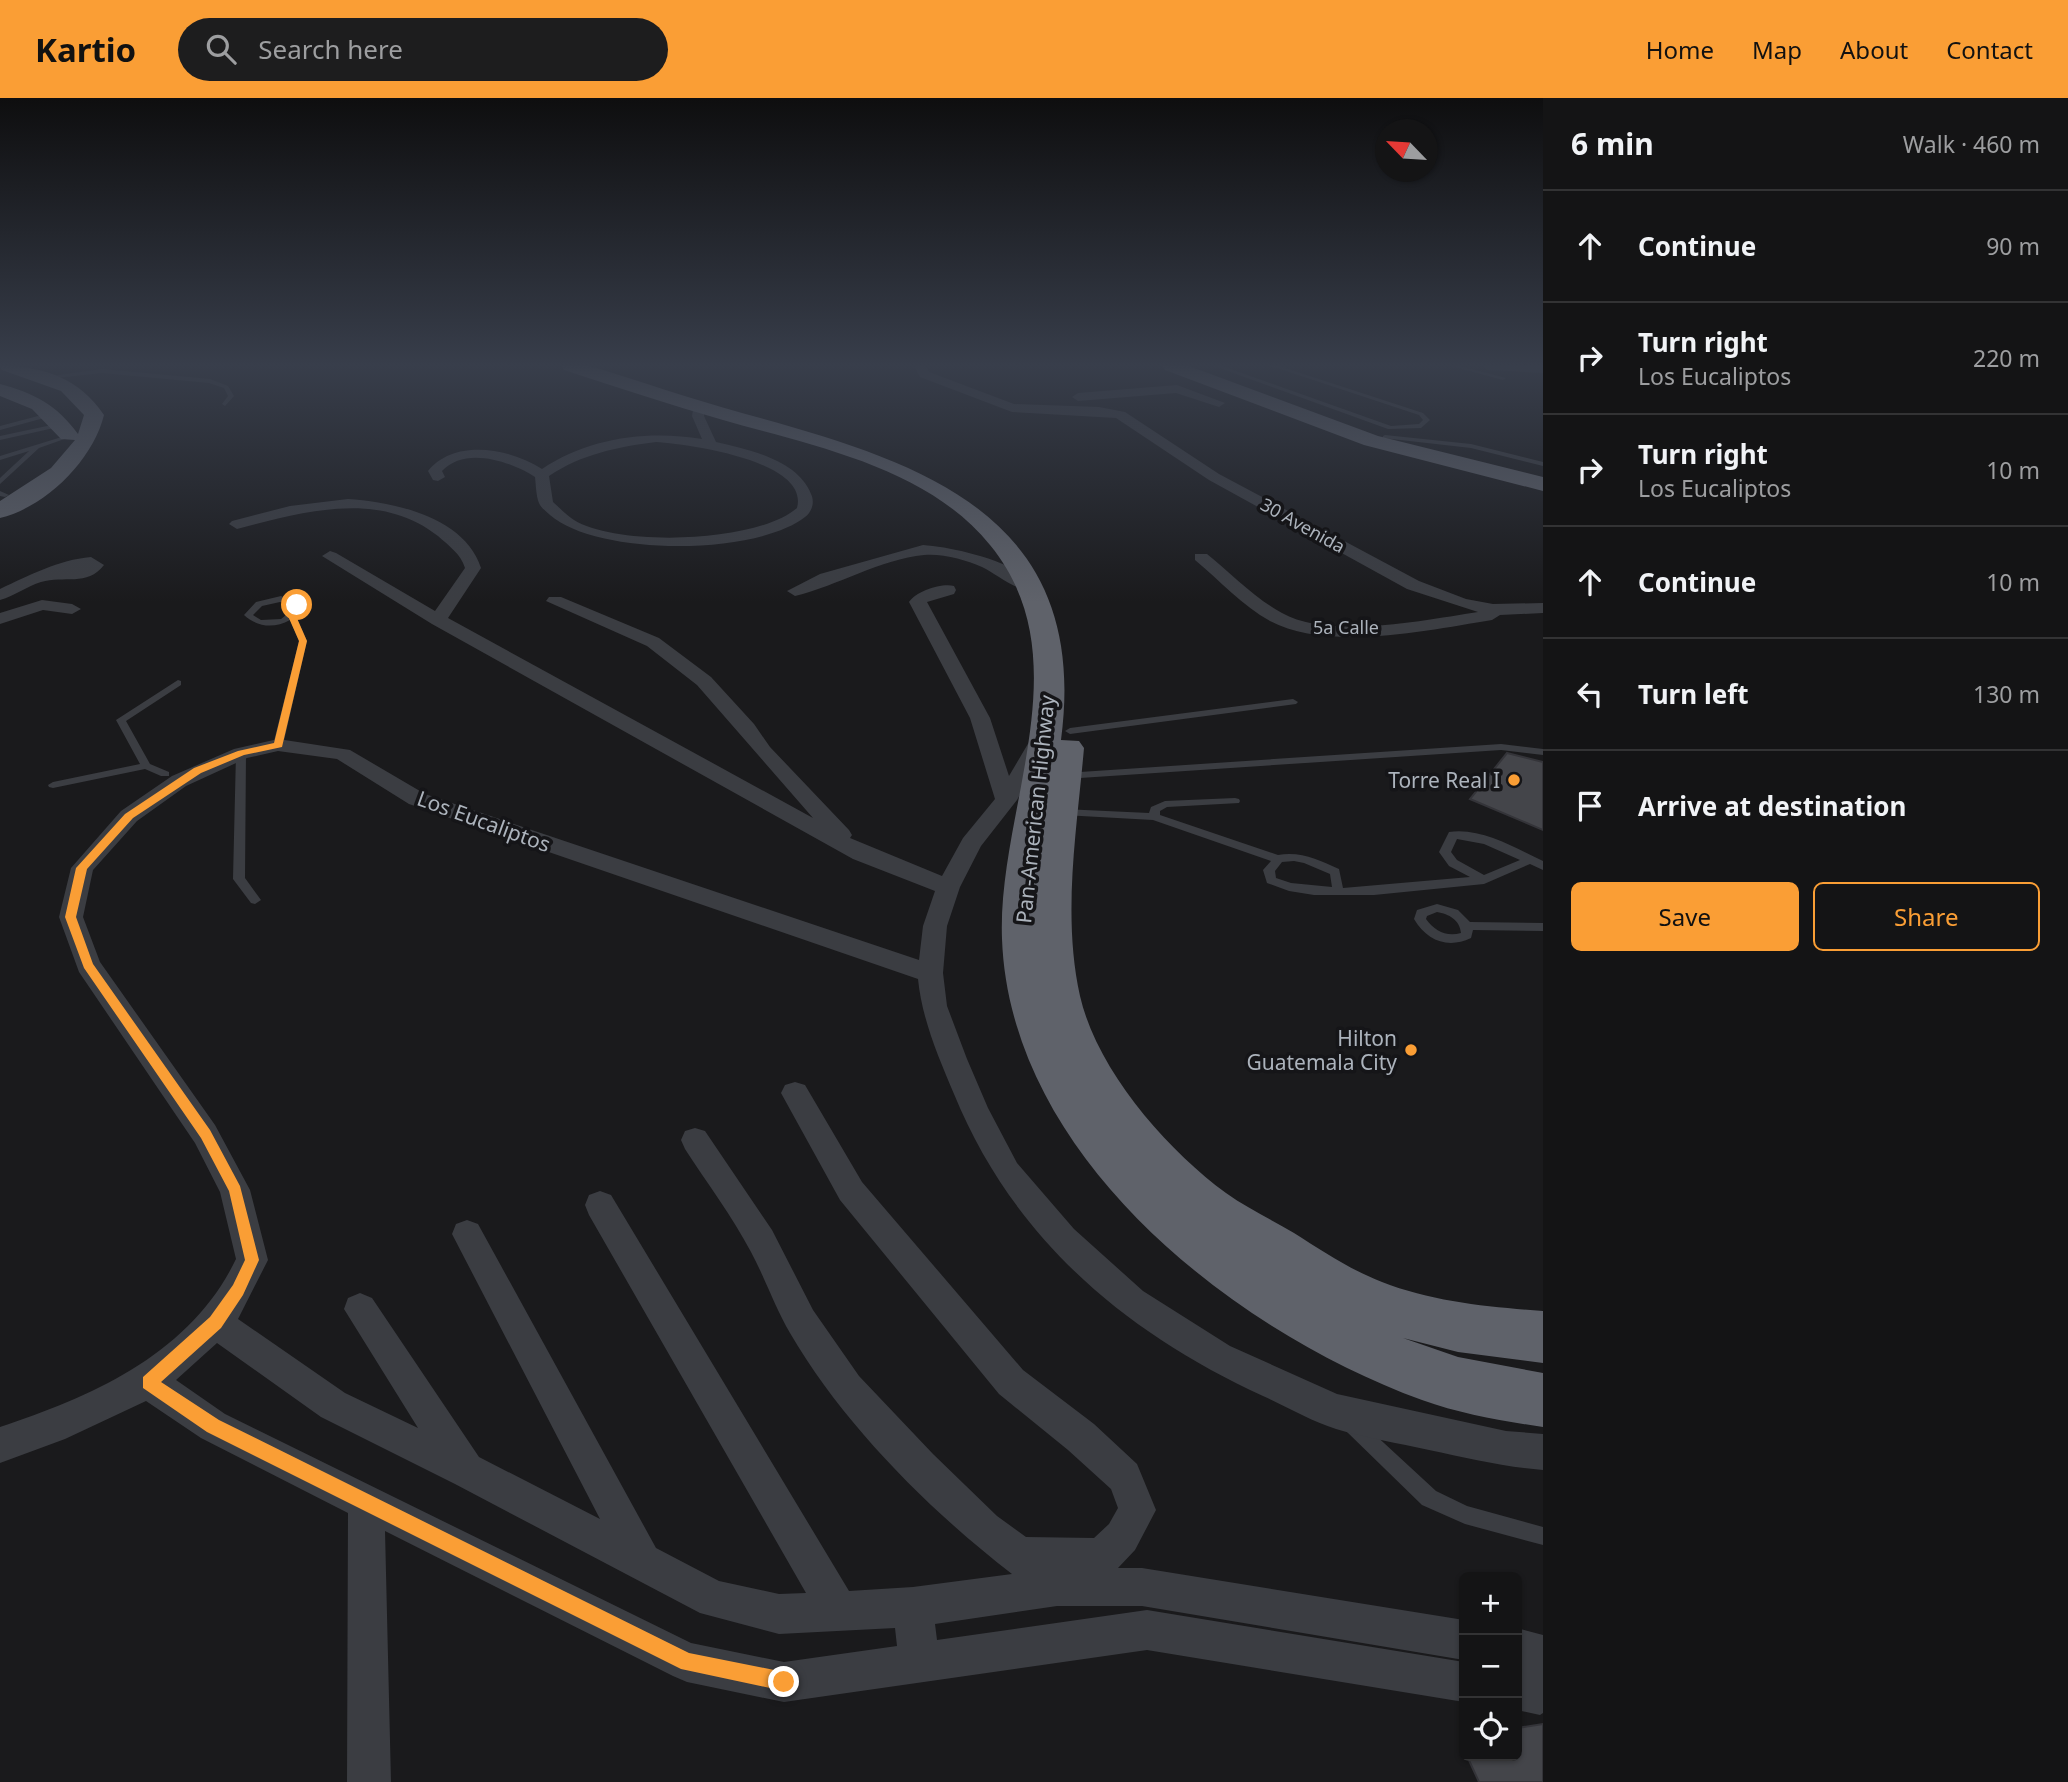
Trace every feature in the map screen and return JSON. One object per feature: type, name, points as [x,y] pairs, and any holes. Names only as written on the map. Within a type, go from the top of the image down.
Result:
[{"type":"highway","points":[[1,496],[47,464],[54,445]]},
{"type":"highway","points":[[1,496],[64,468],[84,445]]},
{"type":"highway","name":"Pan-American Highway","points":[[830,445],[902,471],[947,495],[981,521],[1043,613],[1065,776],[1052,917],[1060,998],[1077,1045],[1101,1091],[1166,1166],[1205,1204],[1323,1278],[1377,1304],[1434,1322],[1543,1337]]},
{"type":"highway","name":"Pan-American Highway","points":[[856,445],[893,456],[965,489],[1002,517],[1038,555],[1060,594],[1071,623],[1076,655],[1025,874],[1021,937],[1024,972],[1035,1019],[1050,1058],[1074,1105],[1115,1160],[1178,1229],[1260,1288],[1322,1327],[1411,1369],[1497,1394],[1543,1400]]},
{"type":"highway","points":[[1385,445],[1543,484]]},
{"type":"highway","points":[[1416,445],[1543,476]]},
{"type":"street","points":[[609,445],[572,456],[542,475],[540,484],[546,503],[560,518],[593,534],[671,541],[726,537],[769,528],[801,513],[807,504],[806,496],[792,476],[747,455],[708,445]]},
{"type":"street","name":"30 Avenida","points":[[1165,445],[1214,477],[1413,585],[1446,599],[1513,612],[1543,608]]},
{"type":"street","points":[[438,477],[435,471],[444,460],[462,455],[517,460],[542,475]]},
{"type":"street","points":[[237,524],[282,509],[313,505],[397,509],[420,515],[443,530],[471,558],[472,568],[438,620]]},
{"type":"street","points":[[795,591],[826,578],[923,550],[943,551],[1016,573]]},
{"type":"street","points":[[330,556],[438,620],[861,854],[948,887]]},
{"type":"street","name":"5a Calle","points":[[1201,557],[1278,618],[1299,626],[1346,630],[1513,612]]},
{"type":"street","points":[[0,595],[43,576]]},
{"type":"street","points":[[948,590],[921,598],[918,602],[980,718],[1006,800]]},
{"type":"street","points":[[1446,599],[1456,620]]},
{"type":"street","points":[[555,600],[653,642],[704,681],[747,728],[763,751],[861,854]]},
{"type":"street","points":[[0,619],[43,605],[72,609]]},
{"type":"street","points":[[1058,729],[971,843],[948,887],[935,926],[930,973],[933,1006],[975,1111],[1007,1172],[1063,1238],[1132,1302],[1218,1358],[1335,1410],[1506,1449],[1543,1452]]},
{"type":"street","name":"Los Eucaliptos","points":[[0,1445],[53,1427],[148,1382],[216,1323],[238,1290],[252,1260],[235,1190],[205,1134],[88,965],[71,917],[82,868],[163,774],[278,745],[343,754],[417,799],[930,973]]},
{"type":"street","points":[[795,1093],[851,1191],[1011,1382],[1081,1437],[1124,1477],[1137,1510],[1122,1537],[1102,1557],[1021,1556]]},
{"type":"street","points":[[695,1140],[761,1240],[801,1321],[847,1388],[965,1511],[1057,1587]]},
{"type":"street","points":[[600,1205],[838,1610]]},
{"type":"street","points":[[467,1234],[643,1563]]},
{"type":"street","points":[[360,1309],[468,1471]]},
{"type":"street","points":[[216,1323],[333,1405],[468,1471],[713,1599],[779,1614],[913,1608],[1057,1587],[1142,1587],[1459,1639]]},
{"type":"street","points":[[148,1382],[213,1426],[687,1662],[784,1682],[1147,1630],[1459,1681]]},
{"type":"street","points":[[366,1501],[369,1782]]},
{"type":"street","points":[[913,1608],[919,1662]]},
{"type":"street","points":[[1522,1649],[1530,1650],[1540,1694],[1522,1691]]},
{"type":"lane","points":[[1,496],[38,445]]},
{"type":"lane","points":[[0,458],[38,445]]},
{"type":"lane","points":[[1457,445],[1543,464]]},
{"type":"lane","points":[[278,745],[303,641],[292,616],[297,605],[281,600],[259,604],[248,615],[259,623],[271,623],[292,616]]},
{"type":"lane","points":[[163,774],[121,720],[178,683]]},
{"type":"lane","points":[[1058,729],[1293,702]]},
{"type":"lane","points":[[1065,776],[1501,747],[1543,751]]},
{"type":"lane","points":[[241,753],[239,879],[255,900]]},
{"type":"lane","points":[[53,785],[163,774]]},
{"type":"lane","points":[[1154,817],[1155,809],[1165,804],[1235,801]]},
{"type":"lane","points":[[1063,812],[1154,817],[1278,859],[1292,855],[1335,872],[1338,890]]},
{"type":"lane","points":[[1484,880],[1453,863],[1445,852],[1453,835],[1471,834],[1543,866]]},
{"type":"lane","points":[[1278,859],[1269,870],[1271,880],[1280,885],[1295,889],[1364,891],[1484,880],[1529,860]]},
{"type":"lane","points":[[1467,926],[1543,927]]},
{"type":"lane","points":[[1335,1410],[1429,1498],[1465,1515],[1543,1536]]},
{"type":"building","name":"Torre Real I","points":[[1507,753],[1543,762],[1543,830],[1470,799]]},
{"type":"building","points":[[1543,1724],[1543,1782],[1479,1782],[1469,1761],[1522,1761],[1522,1727]]},
{"type":"place","name":"Torre Real I","points":[[1514,780]]},
{"type":"place","name":"Hilton Guatemala City","points":[[1411,1050]]},
{"type":"route","points":[[297,605],[298,610],[292,616],[303,641],[278,745],[241,753],[213,763],[158,794],[129,816],[82,868],[71,917],[88,965],[205,1134],[235,1190],[252,1260],[238,1290],[216,1323],[148,1382],[213,1426],[687,1662],[784,1682]]}]
